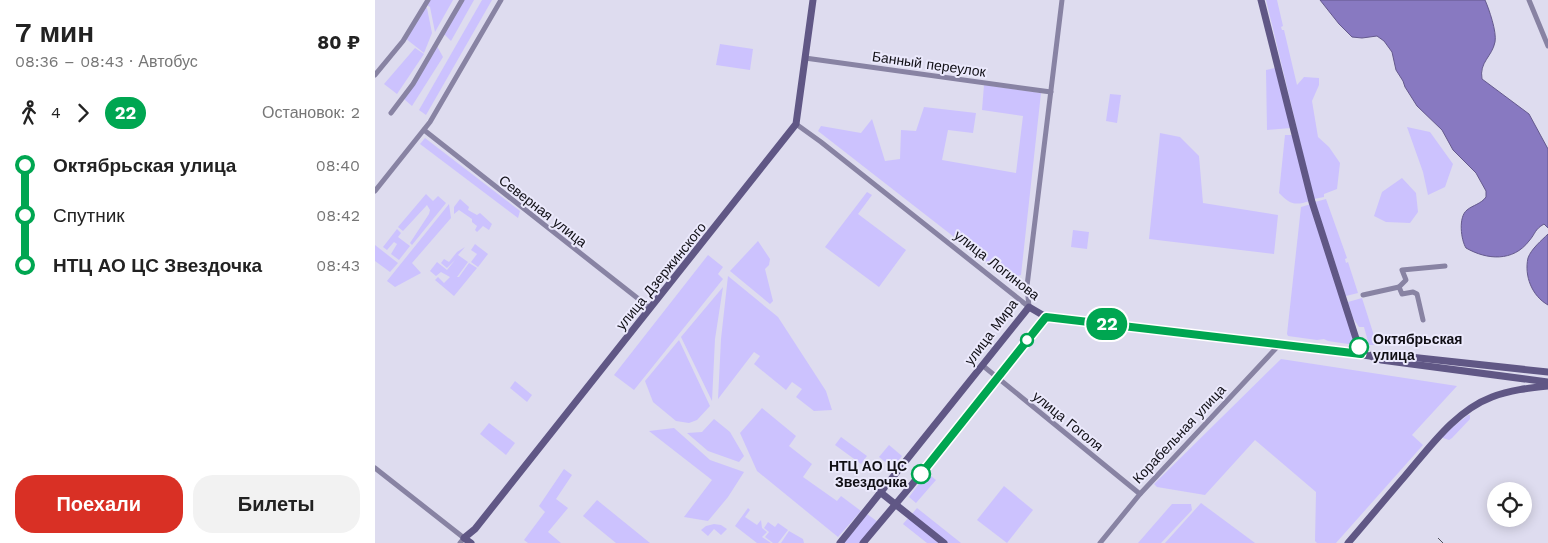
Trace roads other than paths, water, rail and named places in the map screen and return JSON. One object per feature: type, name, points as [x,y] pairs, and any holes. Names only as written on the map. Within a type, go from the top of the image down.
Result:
[{"type":"main road","name":"улица Дзержинского","points":[[462,540],[475,529],[604,369],[796,124],[813,0]]},
{"type":"main road","points":[[1261,0],[1312,202],[1361,354]]},
{"type":"main road","name":"улица Логинова","points":[[1029,307],[1046,317],[1361,354],[1381,360],[1548,384]]},
{"type":"main road","name":"улица Мира","points":[[839,543],[1029,307]]},
{"type":"main road","points":[[863,543],[1046,317]]},
{"type":"main road","name":"улица Логинова","points":[[1370,356],[1381,354],[1548,372]]},
{"type":"main road","points":[[1514,390],[1523,379],[1523,370]]},
{"type":"main road","points":[[1348,543],[1448,426],[1463,413],[1491,398],[1514,390],[1548,384]]},
{"type":"main road","points":[[881,492],[944,543]]},
{"type":"main road","points":[[462,540],[471,543]]},
{"type":"street","points":[[375,75],[403,41],[427,0]]},
{"type":"street","points":[[391,113],[413,84],[462,0]]},
{"type":"street","points":[[375,191],[424,130],[501,0]]},
{"type":"street","name":"улица Мира","points":[[1029,307],[1027,286],[1062,0]]},
{"type":"street","points":[[1529,0],[1548,46]]},
{"type":"street","name":"Банный переулок","points":[[805,58],[1051,92]]},
{"type":"street","name":"улица Логинова","points":[[796,124],[1029,307]]},
{"type":"street","name":"Северная улица","points":[[424,130],[650,308]]},
{"type":"street","points":[[1363,295],[1399,287],[1406,280],[1401,270],[1445,266]]},
{"type":"street","points":[[1399,287],[1402,294],[1413,292],[1417,294],[1423,320]]},
{"type":"street","name":"Корабельная улица","points":[[1100,543],[1140,494],[1279,344]]},
{"type":"street","name":"улица Гоголя","points":[[982,365],[1140,494]]},
{"type":"street","points":[[375,468],[462,540]]},
{"type":"railway","points":[[1438,538],[1443,543]]},
{"type":"place","name":"Октябрьская улица","points":[[1359,347]]},
{"type":"place","name":"НТЦ АО ЦС Звездочка","points":[[921,474]]}]
